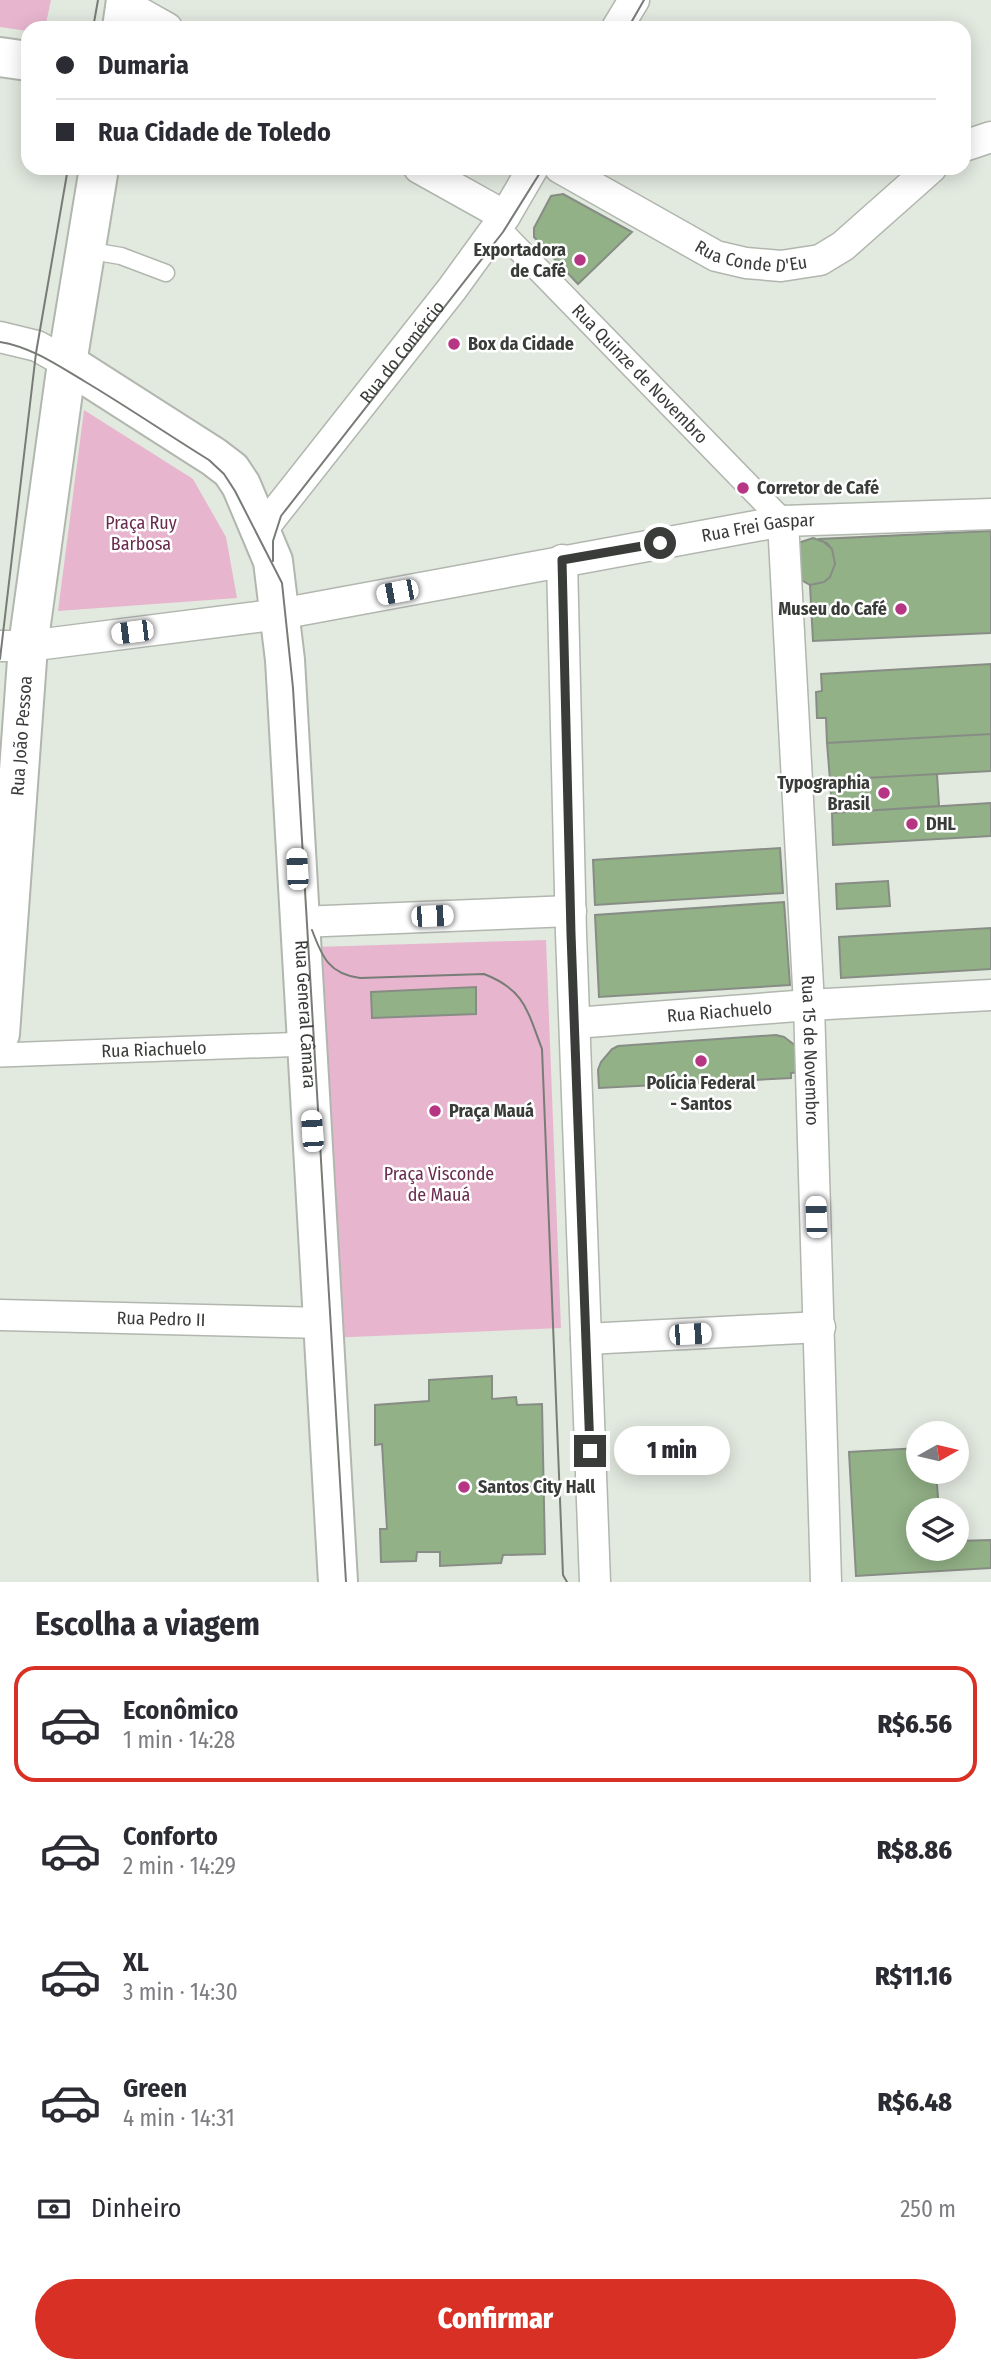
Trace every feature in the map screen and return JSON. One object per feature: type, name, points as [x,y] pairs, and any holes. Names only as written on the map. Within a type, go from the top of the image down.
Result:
[{"type":"street","points":[[621,21],[634,0]]},
{"type":"street","points":[[125,11],[150,21]]},
{"type":"street","points":[[0,57],[21,60]]},
{"type":"street","points":[[971,144],[991,137]]},
{"type":"street","points":[[0,337],[37,346],[67,363],[215,457],[231,470],[241,485],[273,561],[280,614],[14,646],[67,363],[98,175]]},
{"type":"street","points":[[430,175],[501,221]]},
{"type":"street","name":"Rua do Comércio","points":[[261,531],[452,289],[501,221],[529,175]]},
{"type":"street","name":"Rua Conde D'Eu","points":[[571,175],[716,256],[746,263],[781,265],[820,260],[843,246],[922,175]]},
{"type":"street","name":"Rua Quinze de Novembro","points":[[501,221],[783,521]]},
{"type":"street","name":"Rua Frei Gaspar","points":[[280,614],[783,521],[991,514]]},
{"type":"street","name":"Rua 15 de Novembro","points":[[783,521],[809,1005],[826,1582]]},
{"type":"street","points":[[562,560],[594,1582]]},
{"type":"street","name":"Rua General Câmara","points":[[280,614],[308,1044],[338,1582]]},
{"type":"street","name":"Rua João Pessoa","points":[[0,1034],[14,646]]},
{"type":"street","points":[[300,922],[571,911]]},
{"type":"street","name":"Rua Riachuelo","points":[[575,1023],[809,1005],[991,995]]},
{"type":"street","name":"Rua Riachuelo","points":[[0,1055],[308,1044]]},
{"type":"street","name":"Rua Pedro II","points":[[0,1315],[323,1324]]},
{"type":"street","points":[[586,1339],[820,1328]]},
{"type":"lane","points":[[85,250],[121,256],[166,274]]},
{"type":"green space","points":[[0,0],[51,0],[46,21],[21,21],[21,30],[0,27]]},
{"type":"green space","name":"Praça Ruy Barbosa","points":[[84,410],[193,479],[226,537],[237,598],[58,611]]},
{"type":"green space","name":"Praça Visconde de Mauá","points":[[546,940],[561,1328],[328,1338],[314,947]]},
{"type":"building","name":"Exportadora de Café","points":[[563,194],[632,232],[578,284],[534,237],[534,228],[551,196]]},
{"type":"building","name":"Museu do Café","points":[[991,531],[991,633],[813,641],[810,585],[824,582],[830,577],[835,564],[832,549],[820,539]]},
{"type":"building","points":[[813,538],[827,543],[832,549],[835,564],[830,577],[824,582],[810,585],[796,577],[798,543]]},
{"type":"building","points":[[991,664],[991,734],[827,743],[826,718],[817,718],[816,692],[822,691],[821,674]]},
{"type":"building","points":[[991,734],[991,771],[830,780],[827,743]]},
{"type":"building","name":"Typographia Brasil","points":[[937,774],[939,806],[832,813],[830,780]]},
{"type":"building","name":"DHL","points":[[991,803],[991,836],[833,845],[832,813]]},
{"type":"building","points":[[780,848],[783,893],[595,905],[593,860]]},
{"type":"building","points":[[888,881],[890,906],[837,909],[836,884]]},
{"type":"building","points":[[784,902],[790,985],[599,997],[595,915]]},
{"type":"building","points":[[991,928],[991,969],[841,978],[839,937]]},
{"type":"building","points":[[476,987],[476,1014],[372,1018],[371,992]]},
{"type":"building","name":"Polícia Federal - Santos","points":[[776,1035],[784,1037],[796,1046],[802,1072],[791,1073],[791,1078],[599,1088],[598,1070],[601,1062],[618,1046]]},
{"type":"building","name":"Santos City Hall","points":[[492,1376],[492,1399],[516,1397],[517,1405],[542,1404],[545,1554],[503,1555],[501,1563],[440,1566],[440,1552],[417,1552],[416,1561],[381,1562],[380,1529],[387,1529],[382,1444],[375,1445],[375,1405],[429,1401],[429,1380]]},
{"type":"building","points":[[906,1449],[906,1484],[937,1484],[938,1498],[906,1498],[906,1561],[969,1561],[969,1541],[991,1540],[991,1568],[856,1576],[849,1452]]},
{"type":"tram line","points":[[94,21],[98,0]]},
{"type":"tram line","points":[[632,21],[644,0]]},
{"type":"tram line","points":[[0,659],[36,353],[67,175]]},
{"type":"tram line","points":[[273,561],[273,541],[281,516],[503,232],[539,175]]},
{"type":"tram line","points":[[0,342],[33,352],[54,363],[209,460],[224,474],[235,491],[282,583],[293,688],[346,1582]]},
{"type":"tram line","points":[[312,930],[323,956],[341,973],[360,978],[484,974],[508,987],[528,1012],[542,1049],[563,1575],[567,1582]]},
{"type":"place","name":"Exportadora de Café","points":[[580,260]]},
{"type":"place","name":"Box da Cidade","points":[[454,344]]},
{"type":"place","name":"Corretor de Café","points":[[743,488]]},
{"type":"place","name":"Museu do Café","points":[[901,609]]},
{"type":"place","name":"Typographia Brasil","points":[[884,793]]},
{"type":"place","name":"DHL","points":[[912,824]]},
{"type":"place","name":"Polícia Federal - Santos","points":[[701,1061]]},
{"type":"place","name":"Praça Mauá","points":[[435,1111]]},
{"type":"place","name":"Santos City Hall","points":[[464,1487]]},
{"type":"route","points":[[590,1451],[571,934],[562,560],[660,543]]}]
